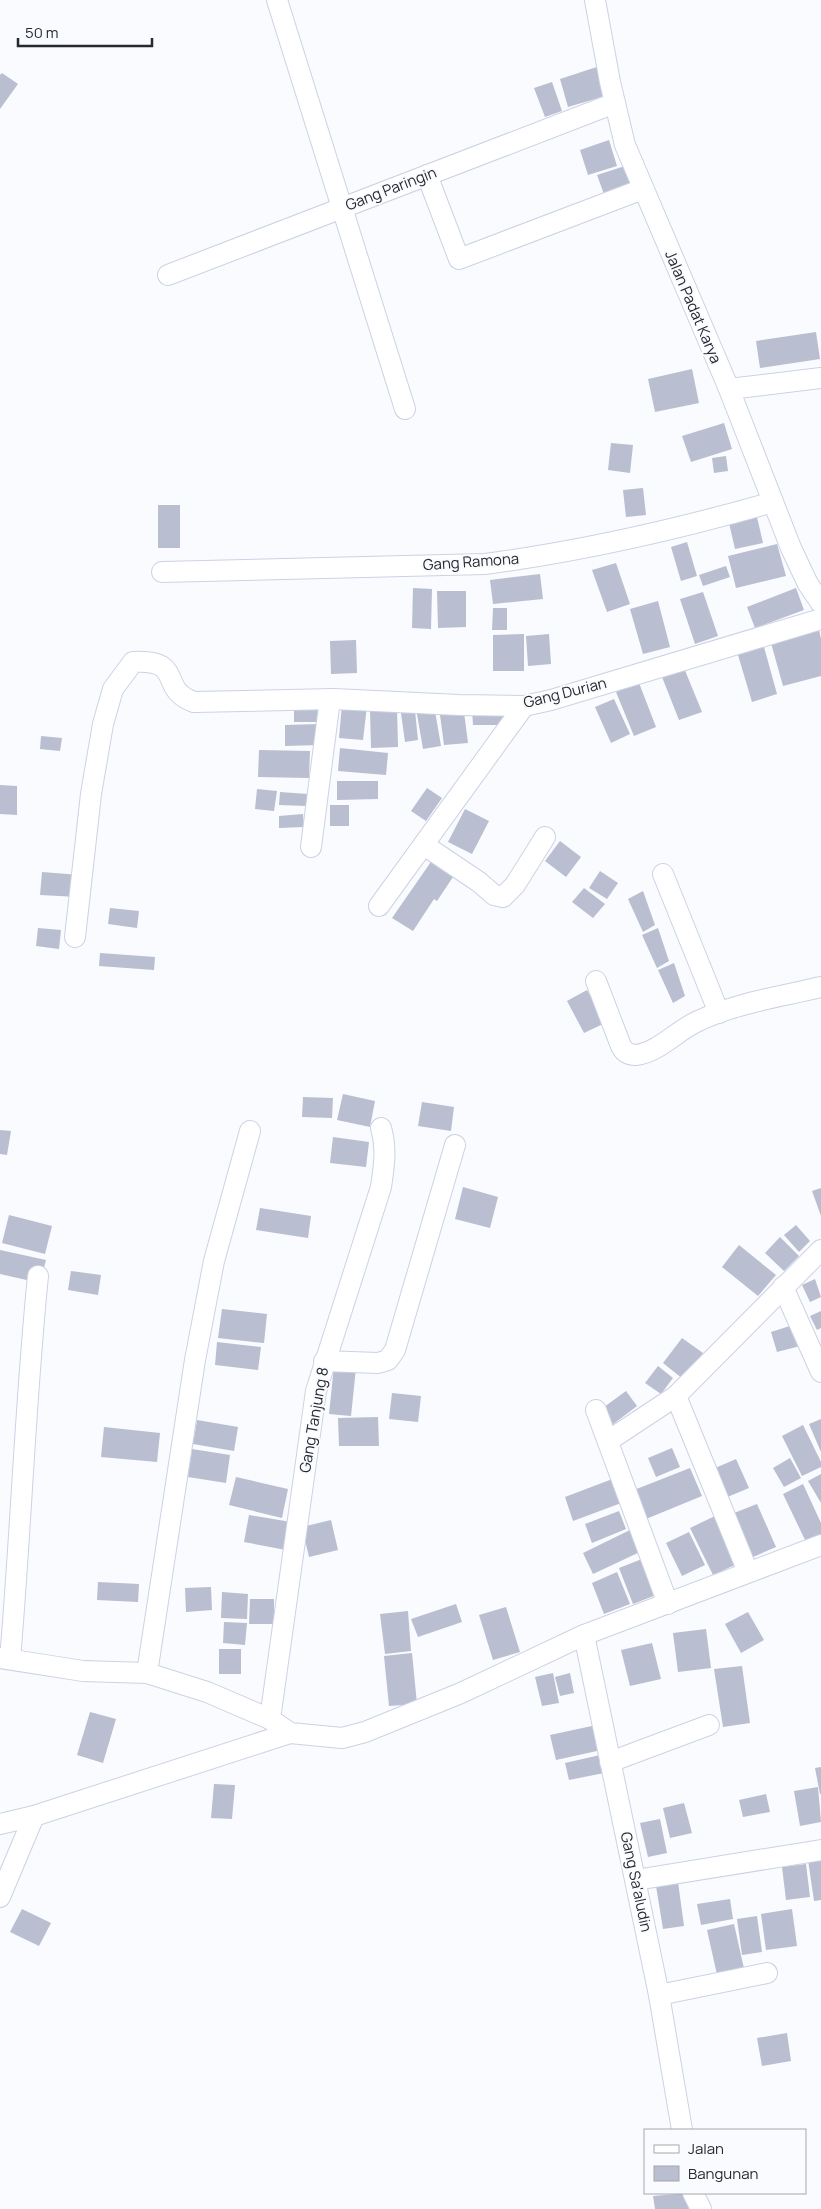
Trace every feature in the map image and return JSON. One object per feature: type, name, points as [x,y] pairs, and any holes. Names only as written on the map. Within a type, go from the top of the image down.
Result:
[{"type":"street","points":[[277,0],[405,409]]},
{"type":"street","name":"Jalan Padat Karya","points":[[595,0],[625,145],[729,389],[808,584],[821,603]]},
{"type":"street","name":"Gang Paringin","points":[[168,275],[615,103]]},
{"type":"street","points":[[427,175],[459,259],[643,188]]},
{"type":"street","points":[[729,389],[821,378]]},
{"type":"street","name":"Gang Ramona","points":[[162,572],[485,564],[536,557],[624,540],[697,524],[774,502]]},
{"type":"street","name":"Gang Durian","points":[[75,937],[97,752],[113,689],[120,677],[133,662],[154,662],[163,665],[169,672],[175,690],[188,700],[198,703],[330,699],[524,706],[551,700],[821,619]]},
{"type":"street","points":[[311,847],[330,699]]},
{"type":"street","points":[[379,906],[524,706]]},
{"type":"street","points":[[424,845],[480,882],[494,895],[503,896],[515,885],[545,837]]},
{"type":"street","points":[[663,874],[719,1013]]},
{"type":"street","points":[[596,981],[621,1046],[630,1055],[646,1052],[696,1022],[734,1007],[821,987]]},
{"type":"street","name":"Gang Tanjung 8","points":[[270,1719],[316,1391],[324,1361],[356,1271],[381,1187],[385,1143],[381,1128]]},
{"type":"street","points":[[147,1673],[195,1360],[210,1279],[250,1131]]},
{"type":"street","points":[[324,1361],[378,1364],[388,1360],[395,1350],[455,1145]]},
{"type":"street","points":[[608,1441],[676,1396],[821,1250]]},
{"type":"street","points":[[38,1276],[28,1370],[21,1528],[5,1658],[82,1671],[147,1673],[207,1692],[270,1719],[290,1733]]},
{"type":"street","points":[[783,1287],[821,1372]]},
{"type":"street","points":[[676,1396],[748,1572]]},
{"type":"street","points":[[596,1410],[668,1604]]},
{"type":"street","points":[[0,1824],[34,1816],[290,1733],[342,1738],[365,1732],[461,1692],[584,1635],[821,1545]]},
{"type":"street","name":"Gang Sa'aludin","points":[[584,1635],[659,1995],[682,2129]]},
{"type":"street","points":[[610,1762],[709,1725]]},
{"type":"street","points":[[0,1897],[34,1816]]},
{"type":"street","points":[[636,1880],[821,1850]]},
{"type":"street","points":[[659,1995],[768,1973]]},
{"type":"street","points":[[694,2194],[701,2209]]},
{"type":"building","points":[[603,65],[612,94],[568,107],[560,79]]},
{"type":"building","points":[[2,73],[18,84],[0,109],[0,75]]},
{"type":"building","points":[[552,82],[562,111],[545,117],[534,88]]},
{"type":"building","points":[[609,140],[617,166],[588,175],[580,150]]},
{"type":"building","points":[[625,166],[632,185],[604,194],[597,175]]},
{"type":"building","points":[[816,332],[820,359],[760,368],[756,341]]},
{"type":"building","points":[[692,369],[699,403],[655,412],[648,379]]},
{"type":"building","points":[[724,423],[732,449],[691,462],[682,436]]},
{"type":"building","points":[[611,443],[633,445],[630,473],[608,470]]},
{"type":"building","points":[[726,456],[728,471],[714,473],[712,458]]},
{"type":"building","points":[[643,488],[646,515],[626,517],[623,490]]},
{"type":"building","points":[[158,505],[180,505],[180,548],[158,548]]},
{"type":"building","points":[[757,517],[763,543],[735,549],[729,523]]},
{"type":"building","points":[[687,542],[697,576],[681,581],[671,547]]},
{"type":"building","points":[[777,544],[786,576],[736,588],[728,556]]},
{"type":"building","points":[[616,563],[630,604],[607,612],[592,570]]},
{"type":"building","points":[[726,566],[730,577],[703,586],[699,575]]},
{"type":"building","points":[[540,574],[543,599],[493,604],[490,580]]},
{"type":"building","points":[[413,588],[432,589],[431,629],[412,628]]},
{"type":"building","points":[[796,588],[804,610],[755,628],[747,607]]},
{"type":"building","points":[[437,591],[466,591],[466,627],[438,628]]},
{"type":"building","points":[[703,592],[718,636],[695,644],[680,599]]},
{"type":"building","points":[[658,601],[670,647],[643,654],[630,609]]},
{"type":"building","points":[[493,608],[507,608],[507,630],[492,630]]},
{"type":"building","points":[[819,630],[821,639],[821,676],[783,686],[771,643]]},
{"type":"building","points":[[524,634],[524,671],[493,671],[493,635]]},
{"type":"building","points":[[549,634],[551,664],[528,666],[526,636]]},
{"type":"building","points":[[356,640],[357,673],[331,674],[330,641]]},
{"type":"building","points":[[764,647],[777,694],[752,702],[738,655]]},
{"type":"building","points":[[684,668],[702,712],[679,720],[662,677]]},
{"type":"building","points":[[639,683],[656,727],[634,736],[616,692]]},
{"type":"building","points":[[614,699],[630,734],[611,743],[595,707]]},
{"type":"building","points":[[342,704],[367,706],[363,740],[339,738]]},
{"type":"building","points":[[294,707],[324,707],[323,722],[294,722]]},
{"type":"building","points":[[370,709],[397,709],[398,747],[371,748]]},
{"type":"building","points":[[503,709],[503,725],[473,725],[472,710]]},
{"type":"building","points":[[415,711],[418,740],[405,742],[401,713]]},
{"type":"building","points":[[435,711],[441,746],[423,749],[417,714]]},
{"type":"building","points":[[464,712],[468,743],[444,745],[440,715]]},
{"type":"building","points":[[319,724],[319,745],[285,746],[285,725]]},
{"type":"building","points":[[41,736],[62,738],[60,751],[40,749]]},
{"type":"building","points":[[340,748],[388,753],[386,775],[338,771]]},
{"type":"building","points":[[259,750],[310,751],[309,778],[258,777]]},
{"type":"building","points":[[337,781],[378,781],[378,799],[337,800]]},
{"type":"building","points":[[0,785],[17,786],[17,815],[0,814]]},
{"type":"building","points":[[427,788],[442,798],[426,821],[411,811]]},
{"type":"building","points":[[257,789],[277,791],[274,811],[255,809]]},
{"type":"building","points":[[280,792],[308,794],[307,806],[279,805]]},
{"type":"building","points":[[330,805],[349,805],[349,826],[330,826]]},
{"type":"building","points":[[465,809],[489,821],[472,854],[448,842]]},
{"type":"building","points":[[303,814],[304,827],[279,828],[279,816]]},
{"type":"building","points":[[560,841],[581,857],[566,877],[545,861]]},
{"type":"building","points":[[435,856],[457,871],[437,901],[434,899],[413,931],[392,918]]},
{"type":"building","points":[[600,871],[618,883],[607,899],[589,888]]},
{"type":"building","points":[[42,872],[80,875],[78,897],[40,895]]},
{"type":"building","points":[[584,888],[605,904],[593,918],[572,902]]},
{"type":"building","points":[[643,891],[655,925],[643,932],[628,899]]},
{"type":"building","points":[[110,908],[139,911],[137,928],[108,924]]},
{"type":"building","points":[[38,928],[61,930],[59,949],[36,946]]},
{"type":"building","points":[[658,928],[669,961],[657,968],[642,935]]},
{"type":"building","points":[[100,953],[155,957],[154,970],[99,966]]},
{"type":"building","points":[[674,963],[685,996],[673,1003],[658,970]]},
{"type":"building","points":[[587,990],[605,1023],[584,1033],[567,1001]]},
{"type":"building","points":[[343,1094],[375,1101],[370,1127],[337,1120]]},
{"type":"building","points":[[303,1097],[333,1098],[332,1118],[302,1117]]},
{"type":"building","points":[[422,1102],[454,1107],[451,1131],[418,1126]]},
{"type":"building","points":[[0,1130],[11,1131],[7,1155],[0,1154]]},
{"type":"building","points":[[333,1137],[369,1142],[366,1167],[330,1163]]},
{"type":"building","points":[[463,1187],[498,1197],[490,1228],[455,1219]]},
{"type":"building","points":[[821,1188],[821,1216],[812,1191]]},
{"type":"building","points":[[260,1208],[311,1216],[308,1238],[256,1230]]},
{"type":"building","points":[[9,1215],[52,1226],[45,1254],[2,1243]]},
{"type":"building","points":[[796,1225],[810,1241],[799,1252],[784,1235]]},
{"type":"building","points":[[780,1237],[799,1256],[784,1271],[765,1253]]},
{"type":"building","points":[[739,1245],[776,1275],[758,1296],[722,1267]]},
{"type":"building","points":[[0,1250],[46,1260],[40,1283],[0,1274]]},
{"type":"building","points":[[71,1271],[101,1275],[98,1295],[68,1290]]},
{"type":"building","points":[[815,1279],[821,1297],[810,1302],[802,1285]]},
{"type":"building","points":[[222,1309],[267,1314],[264,1343],[218,1338]]},
{"type":"building","points":[[821,1311],[821,1328],[817,1330],[810,1316]]},
{"type":"building","points":[[793,1325],[800,1346],[777,1352],[771,1332]]},
{"type":"building","points":[[682,1338],[703,1353],[683,1379],[663,1363]]},
{"type":"building","points":[[217,1342],[261,1347],[258,1370],[215,1365]]},
{"type":"building","points":[[334,1366],[356,1368],[351,1416],[329,1414]]},
{"type":"building","points":[[658,1366],[673,1378],[661,1394],[645,1383]]},
{"type":"building","points":[[626,1391],[637,1406],[612,1425],[600,1410]]},
{"type":"building","points":[[392,1393],[421,1396],[418,1422],[389,1419]]},
{"type":"building","points":[[378,1417],[379,1446],[339,1446],[338,1418]]},
{"type":"building","points":[[821,1419],[821,1452],[809,1424]]},
{"type":"building","points":[[197,1420],[238,1427],[234,1451],[193,1444]]},
{"type":"building","points":[[803,1425],[821,1462],[821,1467],[802,1476],[782,1436]]},
{"type":"building","points":[[104,1427],[160,1433],[157,1462],[101,1457]]},
{"type":"building","points":[[672,1448],[680,1467],[656,1477],[648,1458]]},
{"type":"building","points":[[192,1449],[230,1455],[226,1483],[188,1477]]},
{"type":"building","points":[[790,1458],[801,1478],[784,1487],[773,1468]]},
{"type":"building","points":[[736,1459],[749,1488],[725,1498],[713,1469]]},
{"type":"building","points":[[690,1468],[702,1496],[646,1519],[634,1490]]},
{"type":"building","points":[[821,1474],[821,1503],[808,1481]]},
{"type":"building","points":[[236,1477],[288,1489],[282,1518],[229,1505]]},
{"type":"building","points":[[615,1478],[624,1502],[573,1521],[565,1497]]},
{"type":"building","points":[[803,1484],[821,1523],[821,1536],[806,1542],[783,1494]]},
{"type":"building","points":[[757,1504],[776,1547],[753,1557],[734,1513]]},
{"type":"building","points":[[619,1511],[626,1529],[592,1543],[585,1524]]},
{"type":"building","points":[[249,1515],[291,1522],[286,1550],[244,1542]]},
{"type":"building","points":[[715,1516],[737,1564],[713,1575],[690,1528]]},
{"type":"building","points":[[331,1520],[338,1550],[309,1557],[302,1527]]},
{"type":"building","points":[[632,1529],[642,1551],[593,1574],[583,1553]]},
{"type":"building","points":[[689,1532],[705,1565],[682,1576],[666,1543]]},
{"type":"building","points":[[642,1559],[656,1595],[633,1604],[619,1568]]},
{"type":"building","points":[[617,1572],[630,1604],[604,1614],[592,1583]]},
{"type":"building","points":[[98,1582],[139,1584],[138,1602],[97,1600]]},
{"type":"building","points":[[211,1587],[212,1610],[186,1612],[185,1588]]},
{"type":"building","points":[[222,1592],[248,1594],[247,1619],[221,1618]]},
{"type":"building","points":[[250,1599],[274,1599],[274,1624],[249,1624]]},
{"type":"building","points":[[456,1604],[462,1622],[418,1637],[411,1619]]},
{"type":"building","points":[[506,1607],[520,1652],[493,1660],[479,1615]]},
{"type":"building","points":[[408,1611],[411,1651],[385,1654],[380,1614]]},
{"type":"building","points":[[748,1612],[764,1640],[741,1653],[725,1624]]},
{"type":"building","points":[[224,1622],[247,1623],[245,1645],[223,1643]]},
{"type":"building","points":[[706,1629],[711,1668],[678,1672],[673,1633]]},
{"type":"building","points":[[652,1643],[661,1679],[630,1686],[621,1650]]},
{"type":"building","points":[[219,1649],[241,1649],[241,1674],[219,1674]]},
{"type":"building","points":[[412,1653],[417,1704],[389,1706],[384,1656]]},
{"type":"building","points":[[742,1666],[750,1723],[723,1727],[714,1669]]},
{"type":"building","points":[[553,1673],[559,1703],[542,1706],[535,1677]]},
{"type":"building","points":[[570,1673],[574,1693],[560,1696],[555,1677]]},
{"type":"building","points":[[90,1712],[116,1719],[103,1763],[77,1755]]},
{"type":"building","points":[[601,1724],[606,1749],[556,1760],[550,1735]]},
{"type":"building","points":[[600,1755],[604,1773],[569,1780],[565,1763]]},
{"type":"building","points":[[821,1767],[821,1794],[820,1794],[815,1768]]},
{"type":"building","points":[[214,1784],[235,1785],[232,1819],[211,1818]]},
{"type":"building","points":[[818,1787],[821,1822],[800,1826],[794,1791]]},
{"type":"building","points":[[766,1794],[770,1812],[743,1817],[739,1800]]},
{"type":"building","points":[[684,1803],[692,1833],[670,1838],[663,1808]]},
{"type":"building","points":[[660,1819],[667,1853],[648,1857],[640,1823]]},
{"type":"building","points":[[821,1858],[821,1900],[814,1901],[808,1860]]},
{"type":"building","points":[[806,1864],[810,1897],[786,1900],[782,1867]]},
{"type":"building","points":[[678,1882],[684,1926],[663,1929],[656,1886]]},
{"type":"building","points":[[730,1899],[733,1919],[701,1925],[697,1904]]},
{"type":"building","points":[[22,1909],[51,1923],[39,1946],[10,1932]]},
{"type":"building","points":[[792,1909],[797,1946],[766,1950],[761,1914]]},
{"type":"building","points":[[757,1916],[762,1952],[742,1955],[737,1919]]},
{"type":"building","points":[[734,1924],[745,1973],[718,1979],[707,1930]]},
{"type":"building","points":[[787,2033],[791,2061],[762,2066],[757,2038]]},
{"type":"building","points":[[689,2194],[690,2209],[655,2209],[653,2196]]}]
